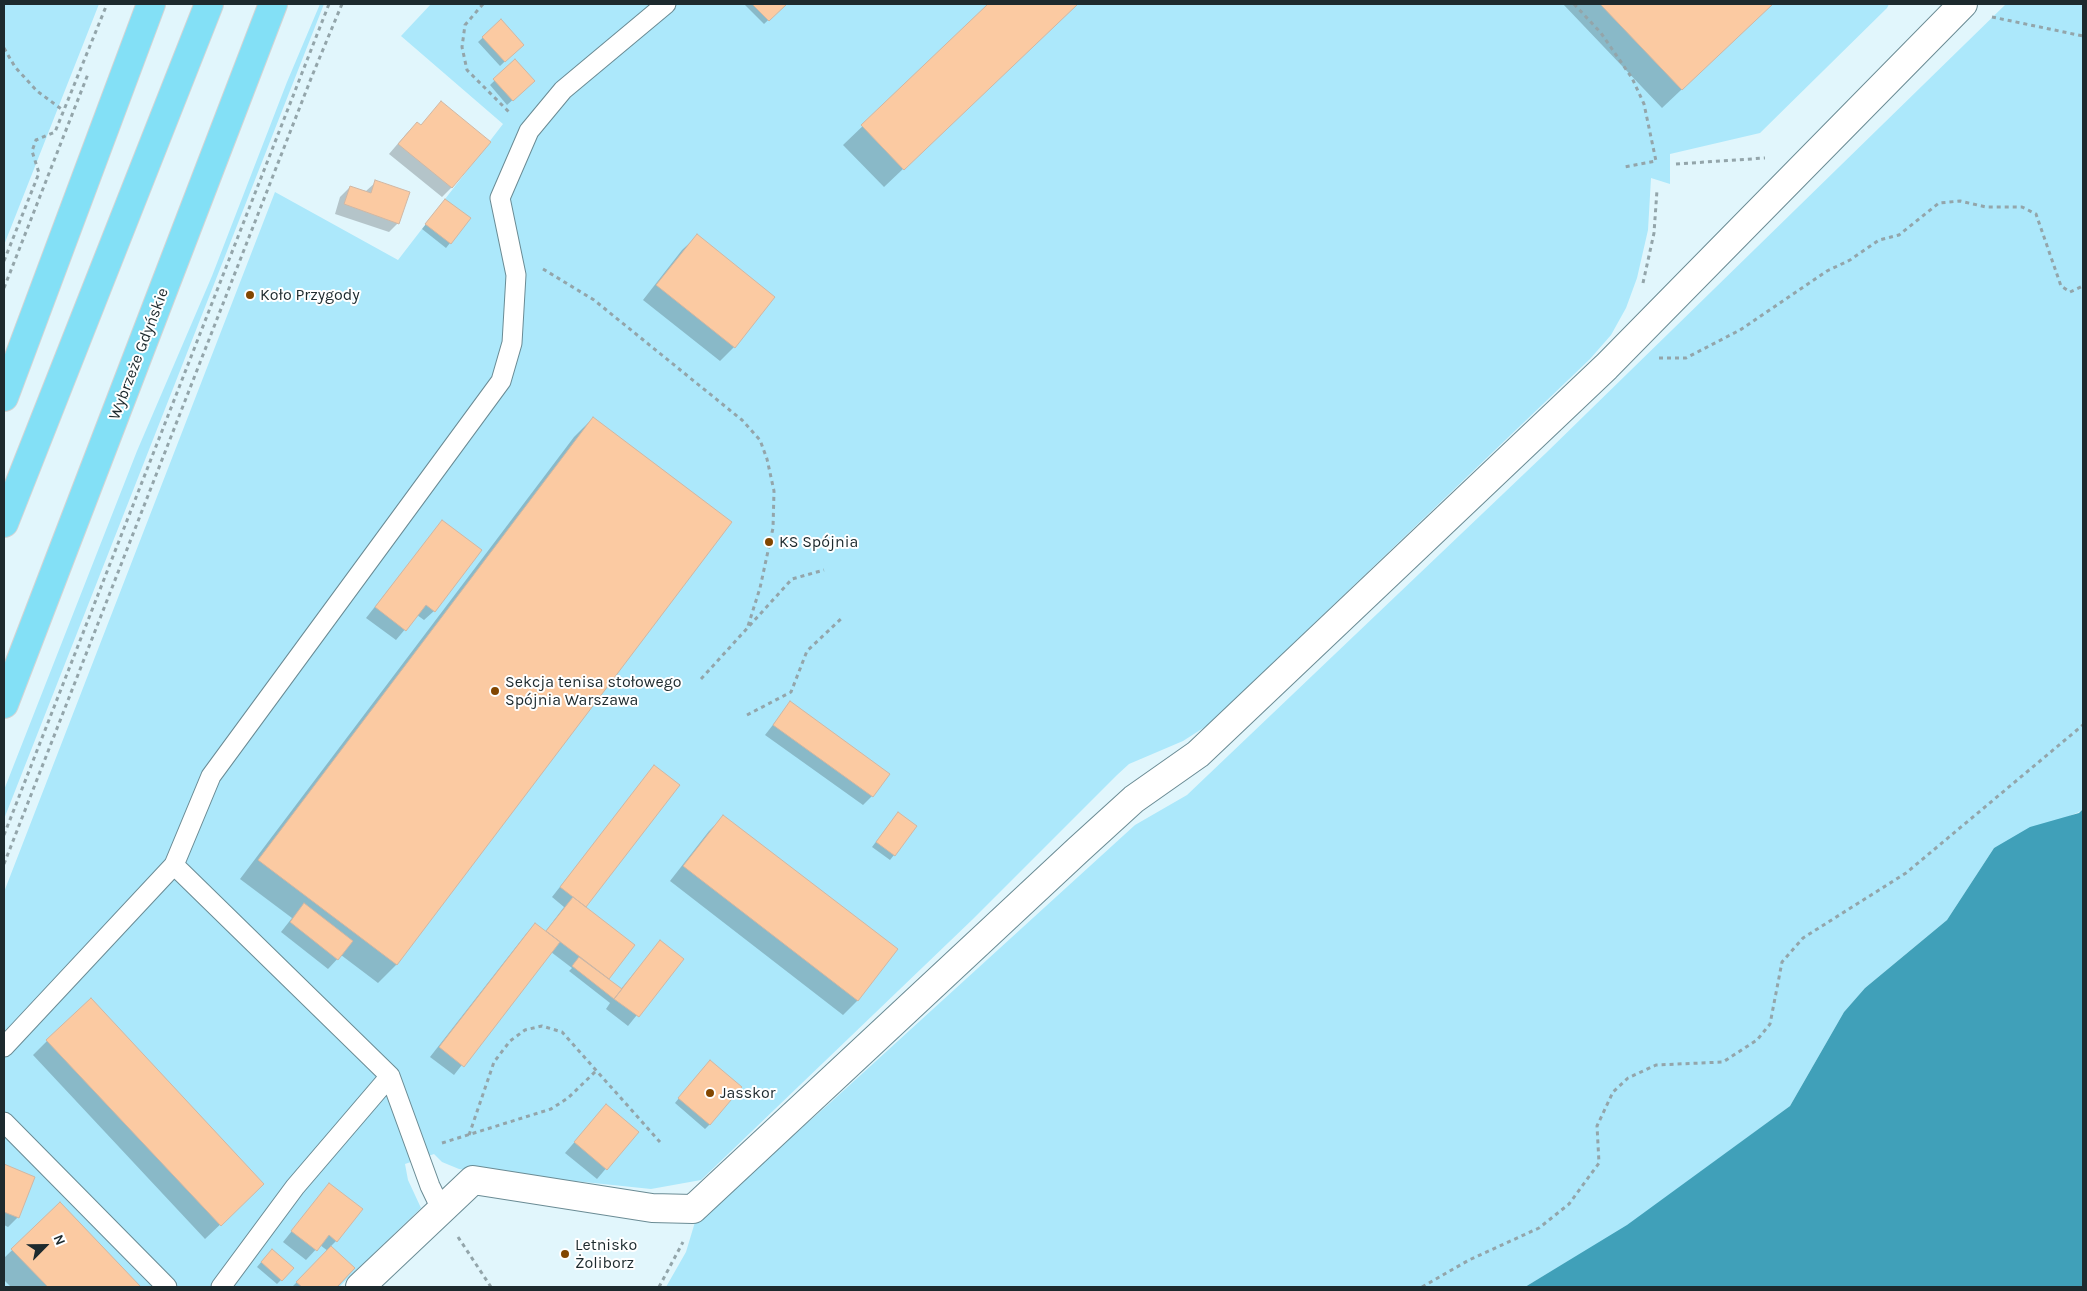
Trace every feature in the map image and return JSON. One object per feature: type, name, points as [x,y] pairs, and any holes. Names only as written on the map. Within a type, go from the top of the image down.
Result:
[{"type":"main road","points":[[4,397],[151,4]]},
{"type":"main road","points":[[4,523],[209,4]]},
{"type":"main road","name":"Wybrzeże Gdyńskie","points":[[4,704],[273,4]]},
{"type":"street","points":[[360,1287],[473,1180],[652,1208],[693,1209],[1134,799],[1198,754],[1614,359],[1960,7]]},
{"type":"lane","points":[[4,1047],[174,865],[211,776],[501,382],[512,343],[516,275],[500,198],[529,131],[563,90],[666,4]]},
{"type":"lane","points":[[4,377],[31,328]]},
{"type":"lane","points":[[174,865],[390,1076],[430,1186],[442,1211]]},
{"type":"lane","points":[[221,1287],[295,1187],[390,1076]]},
{"type":"lane","points":[[4,1122],[167,1287]]},
{"type":"path","points":[[4,262],[39,172],[32,151],[36,140],[55,132],[107,4]]},
{"type":"path","points":[[4,834],[329,4]]},
{"type":"path","points":[[4,864],[312,76],[342,4]]},
{"type":"path","points":[[483,4],[465,25],[462,47],[466,70],[529,131]]},
{"type":"path","points":[[1574,4],[1602,33],[1632,78],[1644,104],[1656,161],[1624,167]]},
{"type":"path","points":[[1960,7],[2083,36]]},
{"type":"path","points":[[4,48],[15,67],[37,91],[64,111]]},
{"type":"path","points":[[4,288],[88,73]]},
{"type":"path","points":[[1676,164],[1815,154]]},
{"type":"path","points":[[1641,291],[1653,242],[1657,190]]},
{"type":"path","points":[[1614,359],[1686,358],[1740,330],[1826,271],[1850,260],[1879,240],[1899,236],[1938,203],[1960,201],[1986,206],[2022,207],[2036,214],[2061,286],[2070,292],[2083,286]]},
{"type":"path","points":[[511,249],[594,300],[742,420],[760,440],[767,459],[774,491],[773,528],[760,588],[748,626]]},
{"type":"path","points":[[702,679],[792,579],[824,570]]},
{"type":"path","points":[[747,715],[791,692],[807,651],[842,618]]},
{"type":"path","points":[[1422,1287],[1469,1260],[1539,1228],[1569,1204],[1599,1164],[1598,1126],[1613,1092],[1628,1078],[1656,1065],[1723,1062],[1757,1040],[1770,1024],[1782,962],[1803,938],[1906,873],[2083,725]]},
{"type":"path","points":[[469,1135],[494,1062],[510,1041],[526,1030],[542,1026],[562,1032],[660,1142]]},
{"type":"path","points":[[418,1150],[551,1109],[568,1098],[597,1070]]},
{"type":"path","points":[[442,1211],[490,1287]]},
{"type":"path","points":[[659,1287],[681,1249]]},
{"type":"shaded area","points":[[4,4],[99,4],[4,245]]},
{"type":"shaded area","points":[[320,4],[324,4],[4,819],[4,790],[137,451],[212,276],[287,82]]},
{"type":"shaded area","name":"KS Spójnia","points":[[431,4],[1889,4],[1760,133],[1670,154],[1670,184],[1651,178],[1648,230],[1637,278],[1626,308],[1611,335],[1590,359],[1208,725],[1183,741],[1129,764],[1117,775],[973,919],[701,1180],[651,1189],[459,1169],[442,1162],[434,1154],[405,1164],[408,1180],[421,1208],[339,1287],[4,1287],[4,892],[275,192],[398,260],[503,124],[401,36]]},
{"type":"shaded area","points":[[2006,4],[2083,4],[2083,809],[1994,848],[1947,920],[1865,988],[1844,1012],[1790,1106],[1627,1226],[1525,1287],[666,1287],[686,1252],[695,1222],[831,1102],[1135,825],[1187,795],[1546,453]]},
{"type":"shaded area","points":[[2083,809],[2083,1287],[1525,1287],[1627,1225],[1790,1106],[1844,1012],[1865,988],[1947,920],[1994,848],[2030,827],[2079,813]]},
{"type":"building","points":[[752,4],[787,4],[769,21]]},
{"type":"building","points":[[988,4],[1078,4],[904,170],[861,125]]},
{"type":"building","points":[[1600,4],[1773,4],[1682,90]]},
{"type":"building","points":[[501,19],[524,45],[505,62],[482,37]]},
{"type":"building","points":[[515,59],[535,81],[513,101],[493,79]]},
{"type":"building","points":[[441,101],[491,142],[452,188],[398,144],[417,122],[421,125]]},
{"type":"building","points":[[375,180],[410,192],[399,224],[344,204],[350,186],[371,193]]},
{"type":"building","points":[[445,199],[471,218],[451,244],[425,224]]},
{"type":"building","points":[[697,234],[775,297],[735,348],[656,285]]},
{"type":"building","name":"Sekcja tenisa stołowego Spójnia Warszawa","points":[[593,417],[732,522],[397,965],[258,860]]},
{"type":"building","points":[[442,520],[482,550],[435,612],[426,605],[406,631],[375,607]]},
{"type":"building","points":[[790,701],[890,774],[873,797],[773,725]]},
{"type":"building","points":[[654,765],[680,785],[586,907],[560,887]]},
{"type":"building","points":[[898,812],[917,826],[895,856],[876,842]]},
{"type":"building","points":[[723,815],[898,949],[858,1001],[683,866]]},
{"type":"building","points":[[573,897],[635,945],[609,979],[546,931]]},
{"type":"building","points":[[304,903],[353,941],[338,960],[290,922]]},
{"type":"building","points":[[535,923],[560,942],[464,1067],[439,1047]]},
{"type":"building","points":[[660,940],[684,959],[639,1017],[614,999]]},
{"type":"building","points":[[579,957],[622,989],[614,999],[572,966]]},
{"type":"building","points":[[91,998],[264,1184],[221,1226],[46,1040]]},
{"type":"building","name":"Jasskor","points":[[710,1060],[742,1087],[710,1125],[678,1098]]},
{"type":"building","points":[[606,1104],[639,1132],[607,1170],[574,1142]]},
{"type":"building","points":[[4,1164],[35,1177],[19,1218],[4,1212]]},
{"type":"building","points":[[329,1183],[363,1209],[337,1242],[329,1235],[317,1251],[291,1231]]},
{"type":"building","points":[[60,1202],[141,1287],[48,1287],[11,1249]]},
{"type":"building","points":[[331,1246],[355,1268],[337,1287],[302,1287],[296,1282]]},
{"type":"building","points":[[272,1249],[294,1268],[282,1281],[261,1262]]},
{"type":"place","name":"Koło Przygody","points":[[250,295]]},
{"type":"place","name":"KS Spójnia","points":[[769,542]]},
{"type":"place","name":"Sekcja tenisa stołowego Spójnia Warszawa","points":[[495,691]]},
{"type":"place","name":"Jasskor","points":[[710,1093]]},
{"type":"place","name":"Letnisko Żoliborz","points":[[565,1254]]}]
